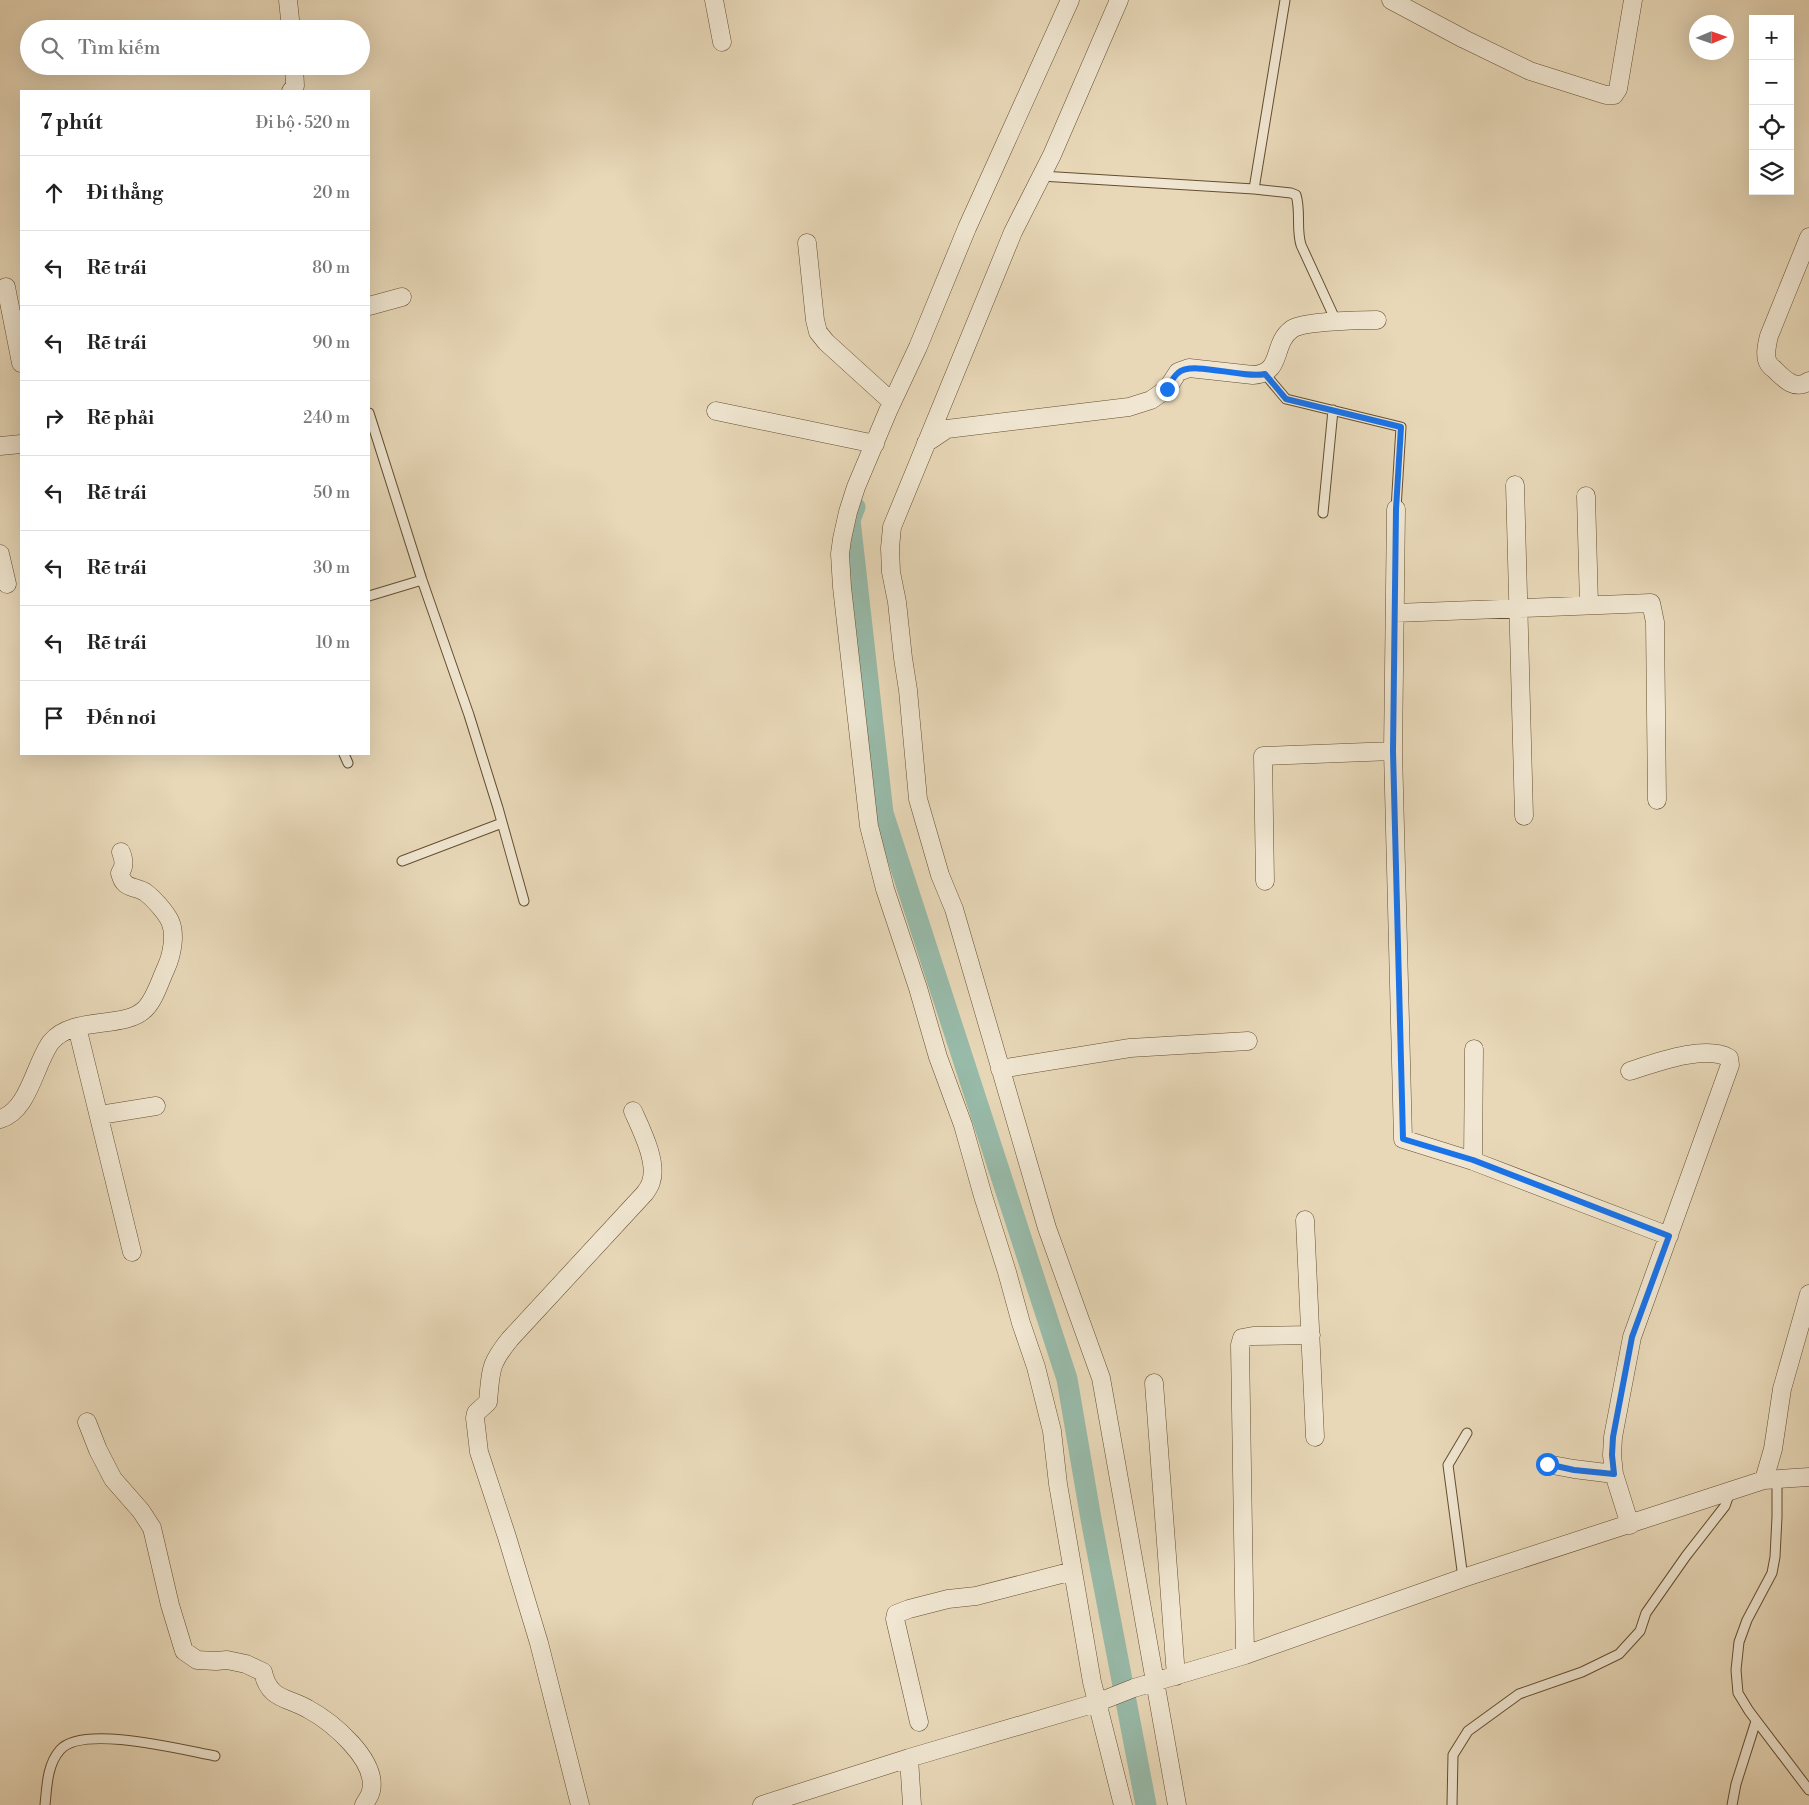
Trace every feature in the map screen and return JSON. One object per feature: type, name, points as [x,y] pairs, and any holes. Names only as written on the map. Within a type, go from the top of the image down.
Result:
[{"type":"street","points":[[288,0],[290,20]]},
{"type":"street","points":[[714,0],[722,42]]},
{"type":"street","points":[[1070,0],[971,219],[918,347],[874,444],[848,512],[840,554],[868,826],[885,889],[918,988],[938,1057],[963,1125],[1036,1367],[1052,1431],[1057,1475],[1073,1571],[1101,1701],[1108,1743],[1123,1805]]},
{"type":"street","points":[[1119,0],[1052,155],[1013,232],[892,527],[890,548],[891,572],[897,602],[908,690],[918,799],[940,875],[954,909],[1047,1228],[1101,1378],[1151,1650],[1177,1805]]},
{"type":"street","points":[[1391,0],[1464,39],[1530,71],[1606,95],[1614,95],[1618,89],[1633,0]]},
{"type":"street","points":[[292,90],[295,86],[294,75]]},
{"type":"street","points":[[1809,237],[1769,336],[1766,352],[1767,362],[1787,382],[1795,385],[1806,384],[1809,381]]},
{"type":"street","points":[[807,243],[815,320],[818,332],[826,342],[892,402]]},
{"type":"street","points":[[6,287],[20,358]]},
{"type":"street","points":[[370,306],[402,297]]},
{"type":"street","points":[[926,444],[947,429],[1129,407],[1151,400],[1167,389],[1178,372],[1189,368],[1252,375],[1265,374],[1272,366],[1281,342],[1293,328],[1336,321],[1377,320]]},
{"type":"street","points":[[716,411],[874,444]]},
{"type":"street","points":[[0,446],[20,444]]},
{"type":"street","points":[[1515,485],[1524,816]]},
{"type":"street","points":[[1586,496],[1589,605]]},
{"type":"street","points":[[1396,509],[1393,751],[1403,1139],[1473,1160],[1669,1236]]},
{"type":"street","points":[[0,554],[6,584]]},
{"type":"street","points":[[1395,613],[1651,603],[1654,622],[1658,800]]},
{"type":"street","points":[[1265,881],[1263,756],[1393,751]]},
{"type":"street","points":[[0,1119],[9,1115],[30,1087],[51,1042],[64,1031],[135,1016],[146,1008],[169,961],[173,947],[170,922],[145,892],[127,886],[122,880],[120,873],[124,867],[124,859],[121,852]]},
{"type":"street","points":[[77,1027],[132,1252]]},
{"type":"street","points":[[1000,1069],[1130,1048],[1248,1041]]},
{"type":"street","points":[[1473,1160],[1474,1049]]},
{"type":"street","points":[[1630,1071],[1678,1056],[1715,1053],[1729,1058],[1730,1065],[1632,1337],[1613,1437],[1612,1455],[1614,1474],[1630,1525]]},
{"type":"street","points":[[100,1116],[156,1106]]},
{"type":"street","points":[[580,1805],[539,1643],[497,1504],[479,1452],[474,1418],[476,1412],[488,1402],[492,1364],[498,1354],[645,1193],[651,1182],[652,1168],[646,1143],[633,1111]]},
{"type":"street","points":[[1305,1220],[1315,1438]]},
{"type":"street","points":[[1771,1480],[1773,1449],[1782,1389],[1808,1303]]},
{"type":"street","points":[[1245,1656],[1240,1345],[1242,1338],[1253,1336],[1311,1335]]},
{"type":"street","points":[[1154,1383],[1176,1676]]},
{"type":"street","points":[[87,1422],[98,1450],[113,1479],[141,1511],[152,1528],[170,1605],[184,1651],[197,1660],[216,1662],[227,1660],[246,1664],[263,1672],[265,1682],[270,1689],[284,1698],[308,1708],[333,1727],[356,1747],[369,1770],[371,1790],[364,1805]]},
{"type":"street","points":[[1547,1464],[1574,1470],[1614,1474]]},
{"type":"street","points":[[772,1803],[909,1758],[1101,1701],[1134,1688],[1245,1656],[1463,1578],[1730,1491],[1771,1480],[1809,1477]]},
{"type":"street","points":[[919,1722],[895,1619],[896,1614],[908,1609],[976,1596],[1073,1571]]},
{"type":"street","points":[[909,1758],[912,1805]]},
{"type":"lane","points":[[1254,189],[1285,0]]},
{"type":"lane","points":[[1041,176],[1254,189],[1296,195],[1301,245],[1336,321]]},
{"type":"lane","points":[[1265,374],[1286,399],[1401,427],[1396,509]]},
{"type":"lane","points":[[1323,512],[1333,410]]},
{"type":"lane","points":[[370,416],[422,580],[469,714],[524,901]]},
{"type":"lane","points":[[370,596],[422,580]]},
{"type":"lane","points":[[344,755],[348,763]]},
{"type":"lane","points":[[402,862],[502,823]]},
{"type":"lane","points":[[1463,1578],[1448,1465],[1467,1433]]},
{"type":"lane","points":[[1771,1480],[1777,1517],[1775,1557],[1772,1573],[1747,1620],[1739,1642],[1736,1670],[1738,1693],[1756,1721],[1809,1790]]},
{"type":"lane","points":[[1452,1805],[1453,1755],[1468,1732],[1519,1694],[1582,1672],[1619,1654],[1640,1631],[1646,1613],[1725,1506],[1730,1491]]},
{"type":"lane","points":[[1732,1805],[1736,1784],[1756,1721]]},
{"type":"lane","points":[[45,1805],[51,1763],[61,1749],[72,1741],[101,1738],[121,1739],[215,1756]]},
{"type":"waterway","points":[[855,507],[850,520],[883,813],[1067,1379],[1091,1519],[1146,1805]]},
{"type":"route","points":[[1167,389],[1178,372],[1189,368],[1252,375],[1265,374],[1286,399],[1401,427],[1396,509],[1393,751],[1402,1036],[1403,1139],[1473,1160],[1669,1236],[1632,1337],[1613,1437],[1614,1474],[1574,1470],[1547,1464]]}]
